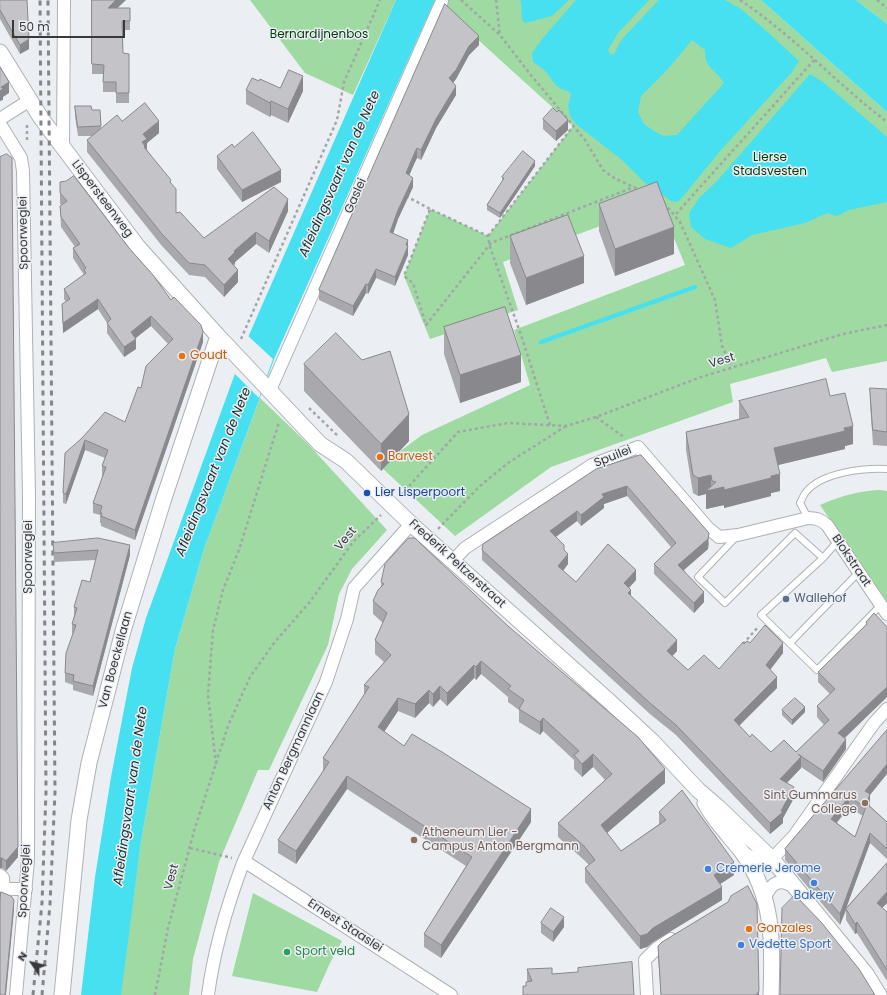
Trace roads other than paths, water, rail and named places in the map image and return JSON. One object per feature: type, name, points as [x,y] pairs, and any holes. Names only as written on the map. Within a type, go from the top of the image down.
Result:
[{"type":"street","points":[[63,148],[64,0]]},
{"type":"street","name":"Gaslei","points":[[267,388],[442,0]]},
{"type":"street","name":"Lispersteenweg","points":[[0,52],[24,104],[63,148],[138,247],[218,336]]},
{"type":"street","points":[[0,119],[24,104]]},
{"type":"street","name":"Spoorweglei","points":[[0,124],[21,158],[23,171],[29,496],[28,860],[16,995]]},
{"type":"street","name":"Frederik Peltzerstraat","points":[[218,336],[320,444],[346,461],[411,524],[453,560],[642,732],[698,790],[772,859],[866,974],[879,995]]},
{"type":"street","name":"Van Boeckellaan","points":[[62,995],[79,820],[89,763],[123,631],[163,501],[218,336]]},
{"type":"street","name":"Spuilei","points":[[453,560],[465,548],[592,465],[638,447],[708,528],[719,537],[738,535],[808,518]]},
{"type":"street","name":"Blokstraat","points":[[808,518],[818,518],[822,521],[838,541],[884,610]]},
{"type":"street","name":"Anton Bergmannlaan","points":[[208,995],[220,931],[244,861],[326,682],[347,619],[354,588],[411,524]]},
{"type":"street","points":[[742,852],[751,857],[772,859],[794,836],[874,723],[887,709]]},
{"type":"street","name":"Frederik Peltzerstraat","points":[[698,790],[707,808],[742,852],[759,880],[765,898],[772,938],[771,995]]},
{"type":"street","name":"Ernest Staaslei","points":[[244,861],[447,994]]},
{"type":"street","points":[[0,875],[3,878],[2,893]]},
{"type":"street","points":[[765,898],[768,891],[778,882],[786,882],[794,887]]},
{"type":"street","points":[[2,893],[10,889],[26,889]]},
{"type":"street","points":[[647,995],[645,960],[657,948],[684,932]]},
{"type":"lane","points":[[808,518],[800,503],[806,492],[818,482],[846,472],[866,468],[887,469]]},
{"type":"lane","points":[[738,535],[698,577],[725,603],[795,533],[823,558]]},
{"type":"lane","points":[[838,541],[823,558],[761,616],[817,670],[884,610]]},
{"type":"lane","points":[[790,643],[859,572]]},
{"type":"water","name":"Afleidingsvaart van de Nete","points":[[396,0],[435,0],[275,357],[204,549],[175,649],[141,842],[121,995],[81,995],[95,877],[111,777],[132,668],[146,618],[249,335]]},
{"type":"water","points":[[520,0],[569,0],[552,16],[525,23],[522,20]]},
{"type":"water","points":[[576,0],[649,0],[618,33],[608,50],[610,54],[614,54],[622,39],[659,0],[725,0],[741,9],[799,61],[792,72],[720,151],[677,202],[671,201],[643,181],[622,160],[576,124],[570,116],[568,106],[571,94],[560,88],[542,68],[533,62],[532,53]],"holes":[[[692,40],[705,50],[708,65],[724,83],[677,135],[664,136],[644,124],[638,112],[641,96],[667,70]]]},
{"type":"water","points":[[761,0],[856,0],[887,24],[887,112]]},
{"type":"water","points":[[810,74],[823,82],[887,137],[887,202],[849,210],[837,216],[827,213],[805,223],[752,235],[731,248],[705,239],[691,227],[689,213],[699,198],[718,180]]},
{"type":"waterway","points":[[541,342],[695,287]]},
{"type":"railway","points":[[33,995],[42,903],[46,792],[40,0]]},
{"type":"railway","points":[[42,995],[50,904],[55,792],[48,0]]},
{"type":"place","name":"Goudt","points":[[182,356]]},
{"type":"place","name":"Barvest","points":[[380,457]]},
{"type":"place","name":"Lier Lisperpoort","points":[[367,493]]},
{"type":"place","name":"Wallehof","points":[[786,599]]},
{"type":"place","name":"Sint Gummarus College","points":[[865,803]]},
{"type":"place","name":"Atheneum Lier - Campus Anton Bergmann","points":[[414,840]]},
{"type":"place","name":"Cremerie Jerome","points":[[708,869]]},
{"type":"place","name":"Bakery","points":[[814,883]]},
{"type":"place","name":"Gonzales","points":[[749,929]]},
{"type":"place","name":"Vedette Sport","points":[[741,945]]},
{"type":"place","name":"Sport veld","points":[[287,952]]},
{"type":"park label","name":"Bernardijnenbos","points":[[319,35]]},
{"type":"park label","name":"Lierse Stadsvesten","points":[[770,165]]}]
